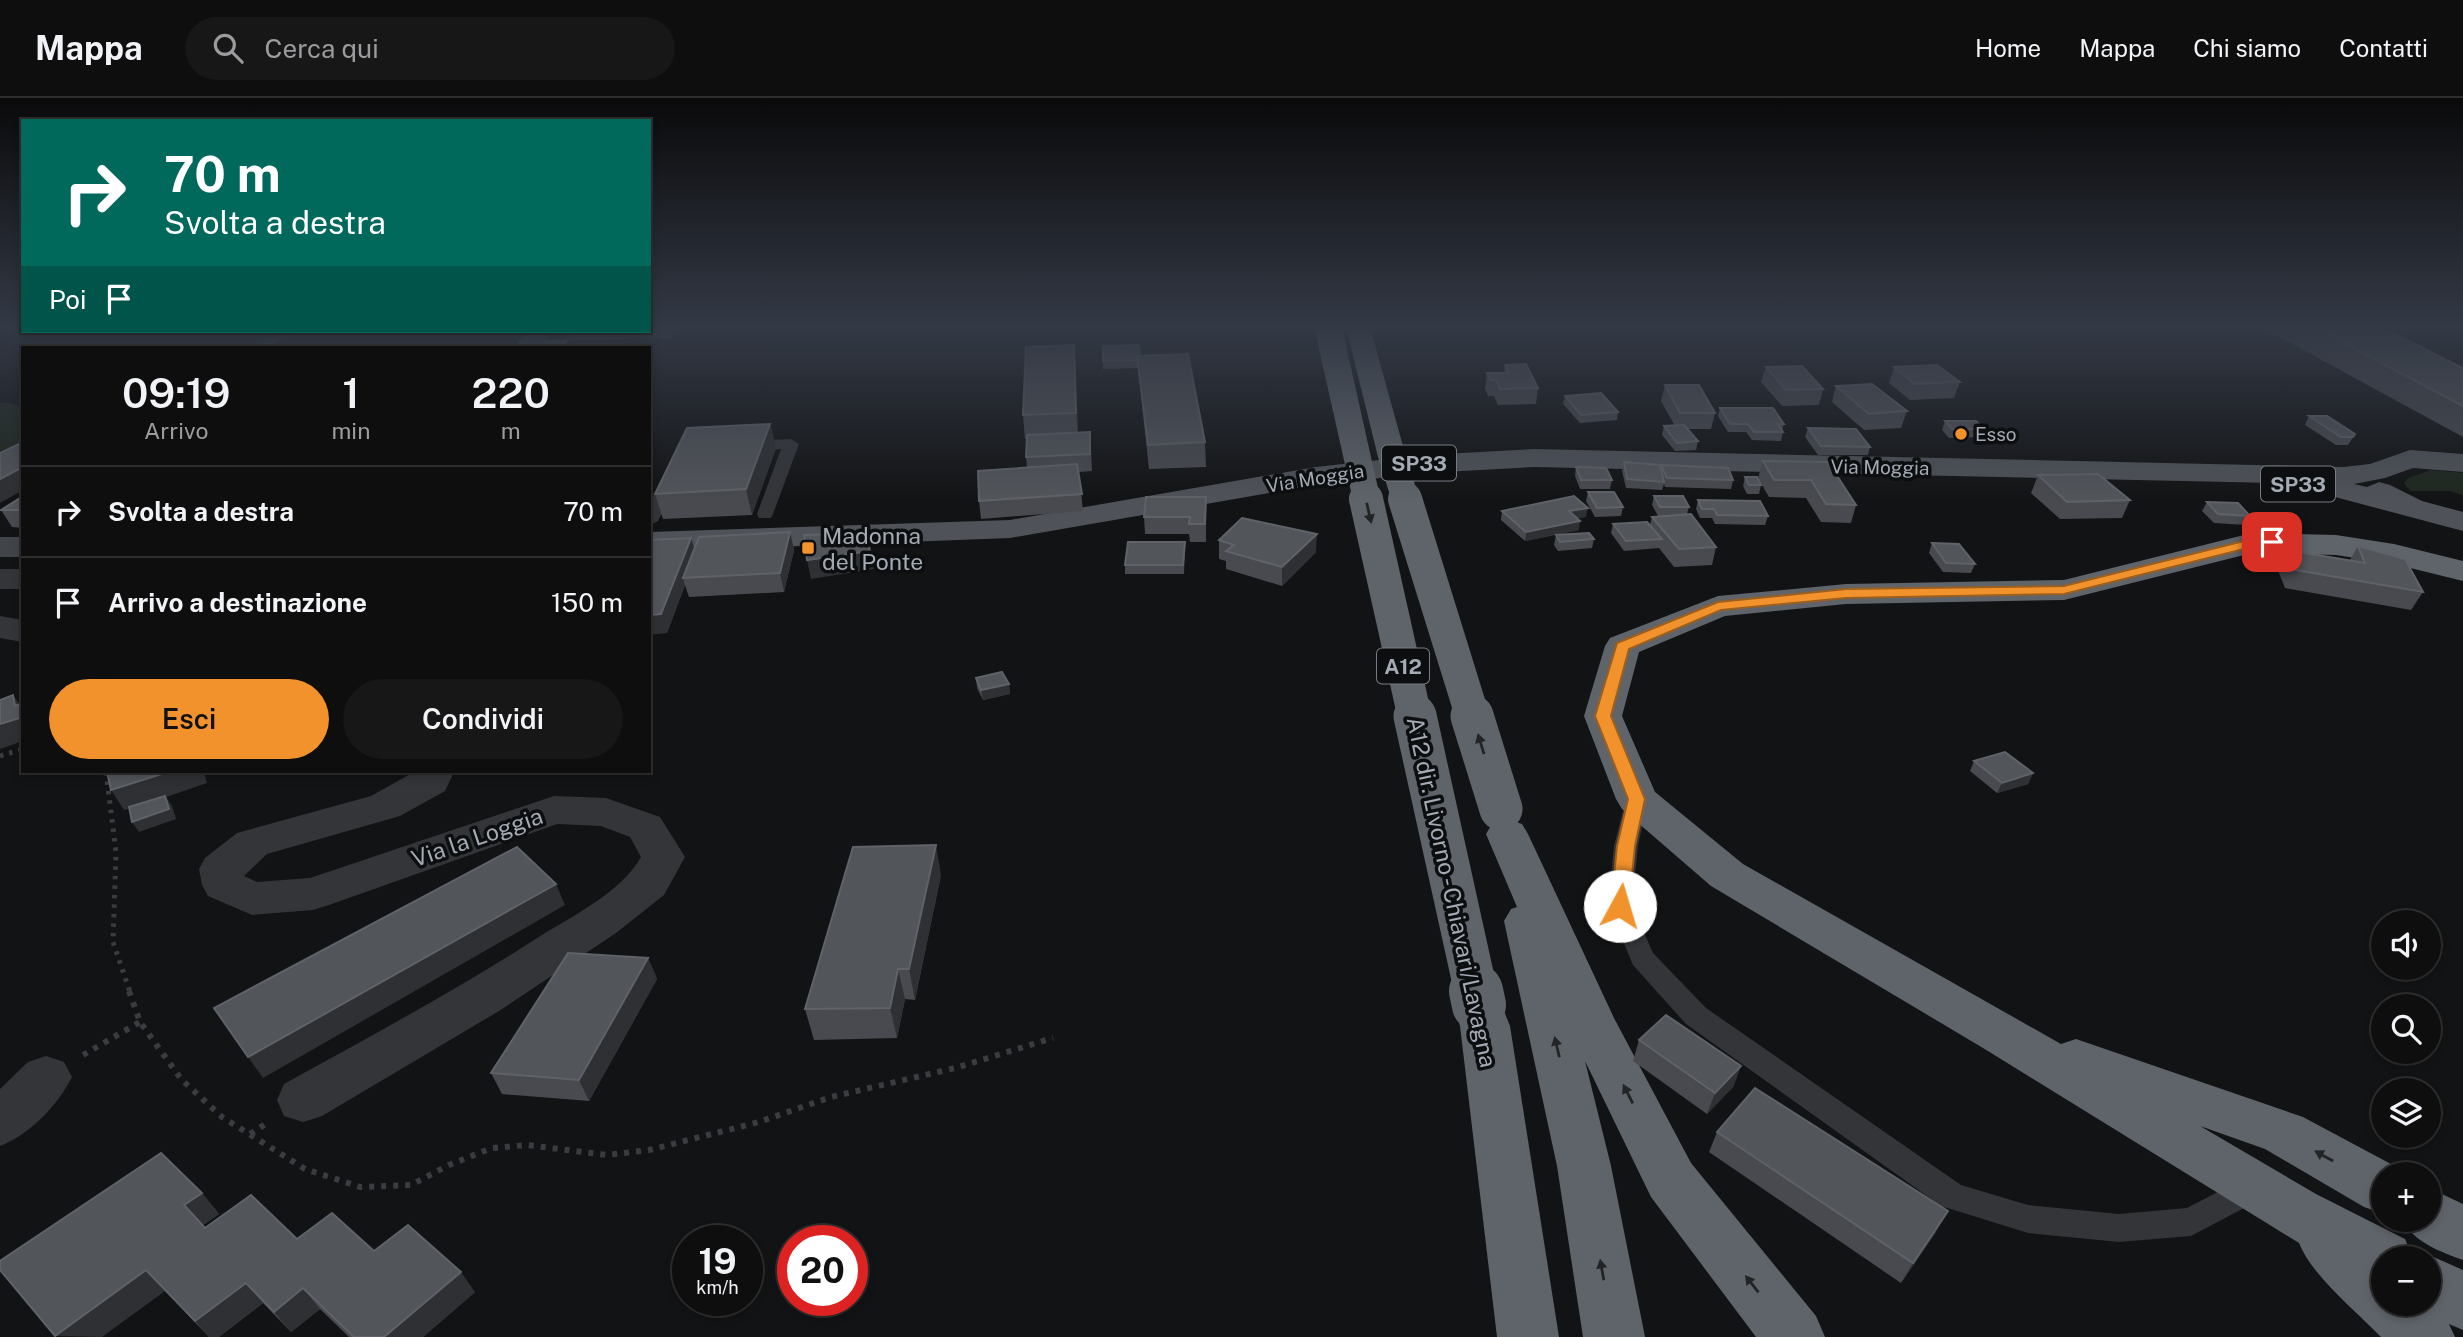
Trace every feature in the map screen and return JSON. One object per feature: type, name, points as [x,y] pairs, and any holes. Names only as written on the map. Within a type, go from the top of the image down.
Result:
[{"type":"highway","name":"A12 dir. Livorno - Chiavari/Lavagna","points":[[1341,385],[1485,1026],[1528,1337]]},
{"type":"highway","name":"A12","points":[[1373,385],[1392,457],[1504,821],[1584,1166],[1614,1337]]},
{"type":"highway","points":[[2371,1251],[2275,1199],[2001,1034],[1727,875],[1637,799],[1603,716],[1623,646],[1718,606],[1846,594],[2064,590],[2252,543],[2336,545],[2394,554],[2463,571]]},
{"type":"highway","points":[[1504,821],[1590,1020],[1671,1180],[1794,1337]]},
{"type":"highway","points":[[2001,1034],[2284,1133],[2371,1182]]},
{"type":"highway","points":[[1500,1139],[1505,1337]]},
{"type":"highway","points":[[2275,1199],[2371,1285]]},
{"type":"highway","points":[[2441,1221],[2463,1234]]},
{"type":"highway","points":[[2441,1289],[2463,1301]]},
{"type":"highway","points":[[2402,1316],[2424,1337]]},
{"type":"main road","name":"Via Moggia","points":[[651,542],[1010,529],[1061,523],[1314,476],[1438,461],[1534,458],[2193,474],[2341,487],[2423,513],[2463,522]]},
{"type":"main road","name":"Via Moggia","points":[[2193,474],[2239,472],[2343,476],[2375,472],[2410,459],[2463,463]]},
{"type":"main road","name":"Via Moggia","points":[[2375,472],[2371,477],[2373,485],[2400,504]]},
{"type":"street","points":[[0,547],[21,547]]},
{"type":"street","points":[[0,579],[21,579]]},
{"type":"street","points":[[0,627],[21,631]]},
{"type":"street","name":"Via la Loggia","points":[[303,1100],[482,998],[600,921],[648,884],[663,857],[645,827],[606,813],[554,810],[313,894],[251,899],[224,885],[221,869],[252,843],[386,806],[431,782],[434,773]]},
{"type":"street","points":[[0,1123],[46,1077]]},
{"type":"lane","points":[[725,447],[791,444],[765,514]]},
{"type":"lane","points":[[651,518],[680,461]]},
{"type":"lane","points":[[1637,799],[1626,846],[1620,906],[1642,958],[1696,1016],[1952,1196],[2028,1219],[2119,1228],[2191,1222],[2275,1199]]},
{"type":"path","points":[[0,756],[21,750]]},
{"type":"path","points":[[106,773],[116,852],[113,942],[140,1022],[181,1079],[222,1117],[305,1169],[360,1187],[411,1185],[449,1165],[492,1148],[527,1145],[607,1155],[649,1150],[759,1122],[831,1097],[955,1068],[1052,1038]]},
{"type":"path","points":[[46,1077],[140,1022]]},
{"type":"shaded area","points":[[0,402],[21,406],[21,450],[0,460]]},
{"type":"shaded area","points":[[2431,470],[2463,473],[2463,495],[2450,491],[2410,491],[2404,483],[2408,478]]},
{"type":"building","points":[[1024,385],[1075,385],[1076,413],[1023,415]]},
{"type":"building","points":[[1141,385],[1194,385],[1205,442],[1148,445]]},
{"type":"building","points":[[1498,385],[1536,385],[1538,388],[1500,389]]},
{"type":"building","points":[[1665,385],[1699,385],[1715,413],[1680,413]]},
{"type":"building","points":[[1781,385],[1819,385],[1823,389],[1786,390]]},
{"type":"building","points":[[1873,385],[1907,411],[1869,414],[1836,386]]},
{"type":"building","points":[[2423,385],[2463,385],[2463,406]]},
{"type":"building","points":[[1601,393],[1618,412],[1581,415],[1565,396]]},
{"type":"building","points":[[1720,408],[1773,408],[1784,424],[1778,424],[1783,432],[1754,432],[1748,424],[1730,424]]},
{"type":"building","points":[[2309,416],[2327,416],[2355,434],[2353,437],[2341,437]]},
{"type":"building","points":[[1945,421],[1976,421],[1984,429],[1952,429]]},
{"type":"building","points":[[770,424],[746,489],[655,494],[687,428]]},
{"type":"building","points":[[1684,425],[1698,441],[1677,443],[1664,426]]},
{"type":"building","points":[[1808,428],[1856,429],[1870,447],[1821,446]]},
{"type":"building","points":[[1090,432],[1090,454],[1026,457],[1027,435]]},
{"type":"building","points":[[21,443],[21,468],[0,479],[0,453]]},
{"type":"building","points":[[1763,461],[1828,462],[1856,505],[1826,504],[1811,480],[1774,480]]},
{"type":"building","points":[[1624,462],[1660,465],[1664,482],[1627,479]]},
{"type":"building","points":[[1077,464],[1082,494],[979,501],[978,471]]},
{"type":"building","points":[[1661,465],[1728,468],[1733,480],[1667,478]]},
{"type":"building","points":[[1576,467],[1606,468],[1612,480],[1581,480]]},
{"type":"building","points":[[2098,474],[2130,500],[2067,502],[2038,475]]},
{"type":"building","points":[[1745,477],[1757,477],[1761,485],[1749,485]]},
{"type":"building","points":[[1588,492],[1614,492],[1623,507],[1597,508]]},
{"type":"building","points":[[1574,496],[1588,508],[1569,511],[1580,521],[1526,532],[1502,511]]},
{"type":"building","points":[[1654,496],[1683,496],[1689,507],[1660,507]]},
{"type":"building","points":[[21,497],[21,510],[1,510]]},
{"type":"building","points":[[1146,497],[1206,497],[1205,524],[1189,524],[1190,517],[1144,517]]},
{"type":"building","points":[[1698,500],[1760,501],[1768,516],[1717,515],[1714,509],[1702,509]]},
{"type":"building","points":[[2207,502],[2238,503],[2250,516],[2218,514]]},
{"type":"building","points":[[1691,514],[1716,547],[1679,549],[1652,517]]},
{"type":"building","points":[[1242,518],[1317,534],[1282,567],[1226,551],[1234,545],[1219,540]]},
{"type":"building","points":[[1647,522],[1662,539],[1626,541],[1613,524]]},
{"type":"building","points":[[790,532],[780,573],[683,578],[699,537]]},
{"type":"building","points":[[866,533],[870,551],[807,560],[804,535]]},
{"type":"building","points":[[1589,533],[1594,539],[1560,542],[1556,535]]},
{"type":"building","points":[[691,538],[661,614],[651,615],[651,540]]},
{"type":"building","points":[[1128,542],[1185,542],[1183,565],[1125,565]]},
{"type":"building","points":[[1932,543],[1959,544],[1975,564],[1946,563]]},
{"type":"building","points":[[2358,546],[2405,559],[2423,592],[2296,570],[2287,550],[2365,563]]},
{"type":"building","points":[[1002,672],[1009,684],[981,690],[976,678]]},
{"type":"building","points":[[13,695],[15,706],[21,704],[21,718],[0,724],[0,700]]},
{"type":"building","points":[[2005,752],[2033,773],[2002,783],[1974,761]]},
{"type":"building","points":[[107,773],[165,773],[111,790]]},
{"type":"building","points":[[165,796],[169,809],[132,822],[129,807]]},
{"type":"building","points":[[936,845],[909,969],[898,969],[890,1008],[805,1009],[853,847]]},
{"type":"building","points":[[517,847],[556,884],[248,1057],[214,1008]]},
{"type":"building","points":[[568,953],[648,958],[579,1080],[491,1073]]},
{"type":"building","points":[[1666,1015],[1741,1066],[1715,1093],[1639,1040]]},
{"type":"building","points":[[1755,1088],[1948,1211],[1913,1263],[1717,1132]]},
{"type":"building","points":[[161,1153],[202,1193],[184,1205],[205,1228],[251,1195],[297,1239],[332,1213],[374,1251],[408,1225],[461,1272],[384,1337],[354,1337],[303,1288],[274,1312],[246,1283],[195,1321],[146,1270],[55,1336],[0,1270],[0,1261]]},
{"type":"place","name":"Esso","points":[[1961,434]]},
{"type":"place","name":"Madonna del Ponte","points":[[808,548]]},
{"type":"route","points":[[1620,906],[1626,846],[1637,799],[1603,716],[1623,646],[1718,606],[1846,594],[2064,590],[2252,543],[2272,542]]}]
